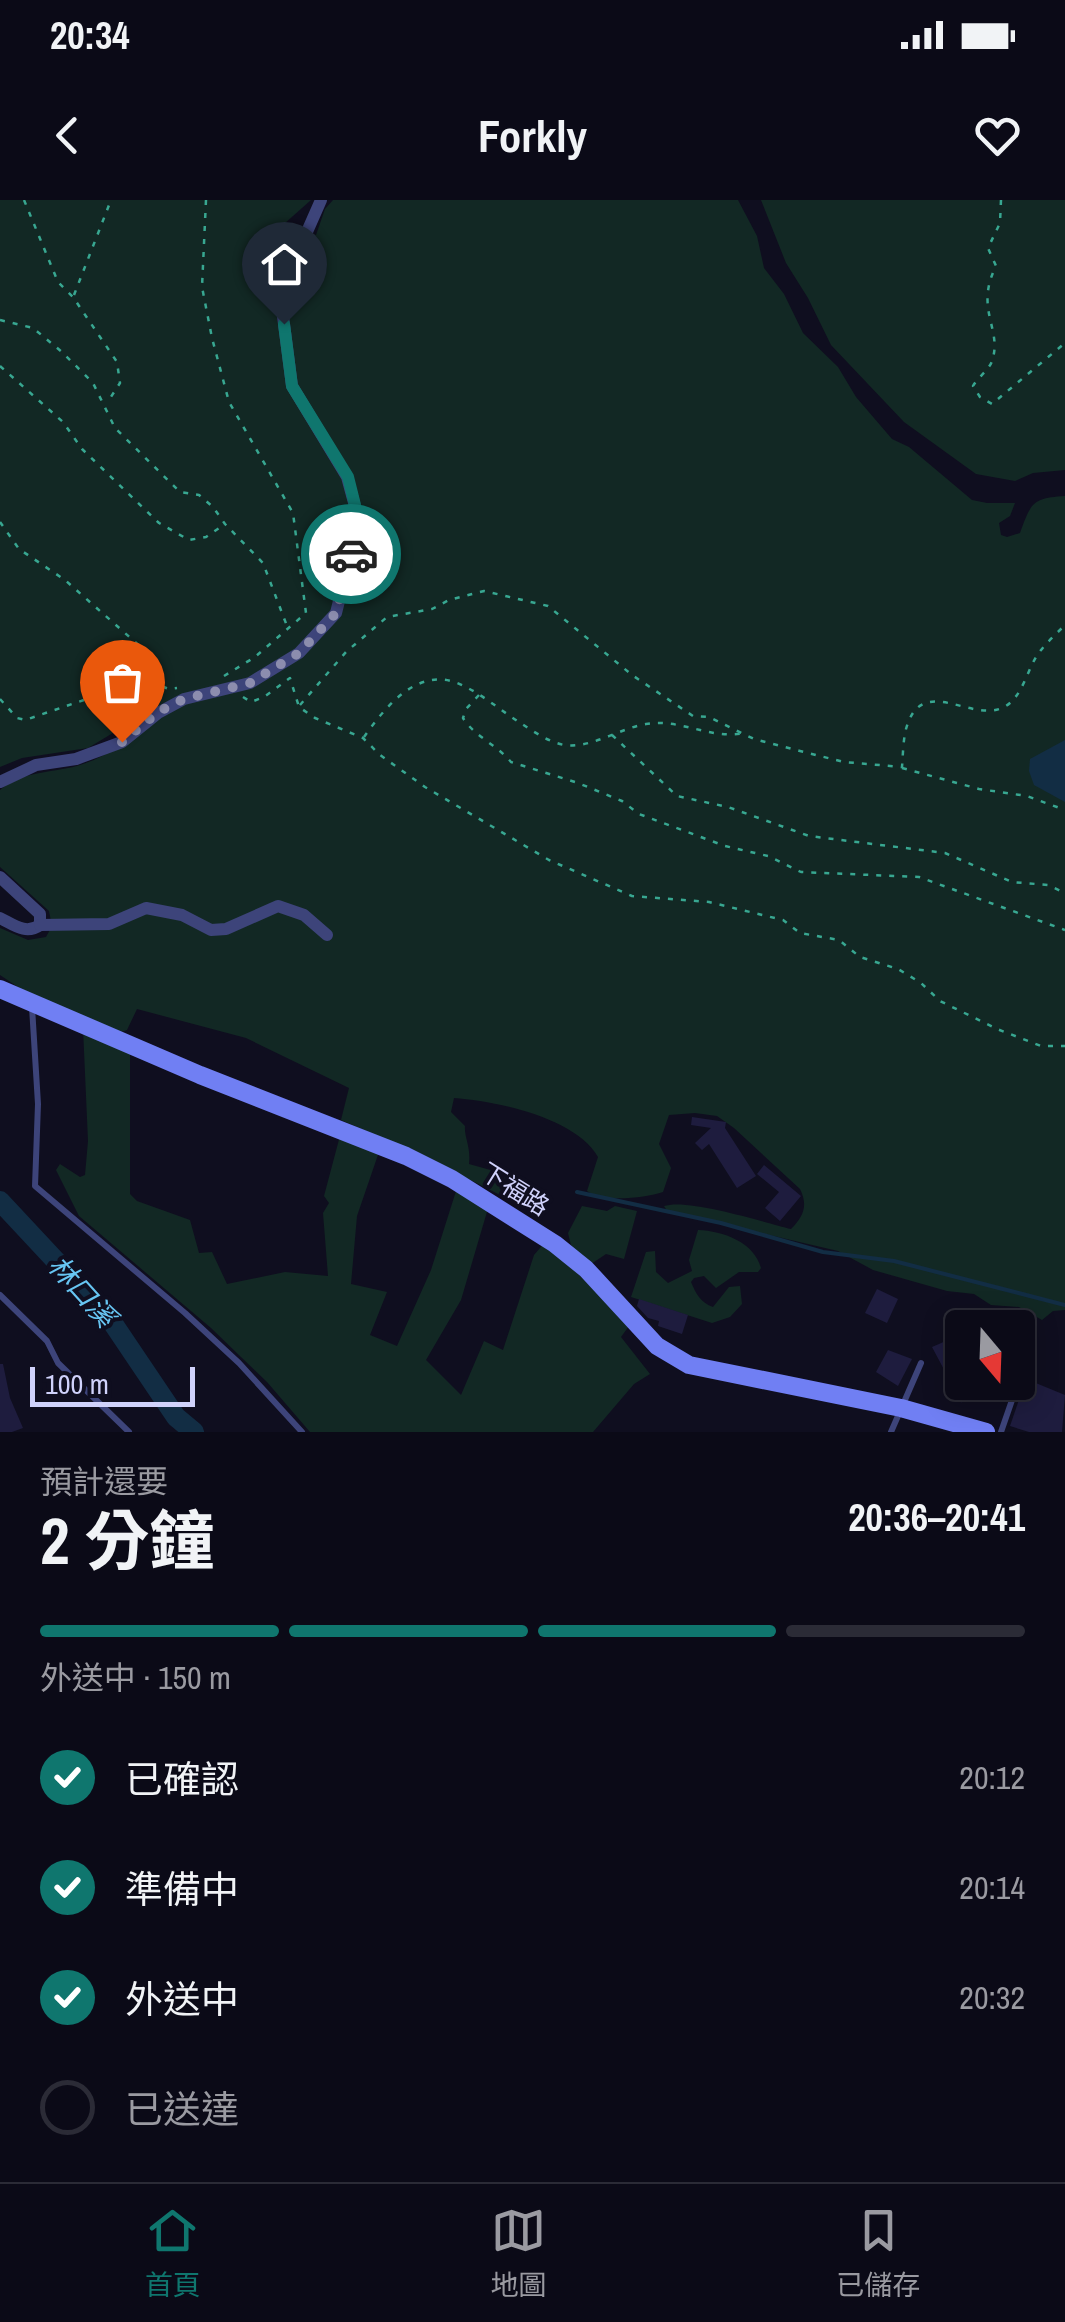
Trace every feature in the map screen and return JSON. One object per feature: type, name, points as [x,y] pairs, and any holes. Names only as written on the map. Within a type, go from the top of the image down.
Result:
[{"type":"main road","name":"下福路","points":[[0,989],[200,1076],[406,1156],[452,1179],[555,1244],[586,1269],[658,1346],[679,1361],[901,1408],[986,1432]]},
{"type":"street","points":[[0,782],[36,765],[76,759],[122,742],[158,712],[184,699],[250,683],[299,653],[336,613],[359,521],[348,477],[292,386],[280,292],[322,200]]},
{"type":"street","points":[[0,877],[40,914],[40,924]]},
{"type":"street","points":[[0,918],[21,929],[33,930],[40,924],[109,924],[146,908],[182,915],[211,930],[226,929],[278,906],[304,915],[327,935]]},
{"type":"lane","points":[[32,1003],[38,1104],[35,1186],[185,1313],[239,1363],[302,1432]]},
{"type":"lane","points":[[0,1295],[47,1341],[58,1363],[129,1432]]},
{"type":"lane","points":[[891,1432],[921,1363]]},
{"type":"lane","points":[[1002,1432],[1012,1400]]},
{"type":"path","points":[[24,200],[58,282],[73,297],[117,362],[120,383],[106,405]]},
{"type":"path","points":[[73,297],[111,200]]},
{"type":"path","points":[[206,200],[202,287],[229,402],[293,513],[306,613],[255,658],[210,680],[251,702],[290,678],[300,707],[315,718],[363,738],[380,755],[459,808],[549,860],[632,896],[708,902],[784,920],[800,933],[840,940],[860,957],[898,969],[940,1001],[997,1029],[1041,1046],[1065,1046]]},
{"type":"path","points":[[1002,200],[1000,223],[988,248],[996,266],[986,284],[994,346],[992,364],[973,386],[980,397],[992,404],[1065,343]]},
{"type":"path","points":[[0,320],[33,328],[62,352],[93,384],[115,428],[180,492],[198,494],[264,563],[288,629]]},
{"type":"path","points":[[0,366],[63,422],[82,449],[159,523],[189,540],[206,537],[225,524]]},
{"type":"path","points":[[0,522],[18,549],[80,592],[143,649],[161,686]]},
{"type":"path","points":[[300,707],[346,652],[387,617],[432,609],[484,591],[548,606],[684,710],[754,739],[844,762],[902,768],[980,789],[1027,796],[1065,810]]},
{"type":"path","points":[[902,768],[906,728],[915,710],[933,700],[980,712],[1002,709],[1014,700],[1037,655],[1065,625]]},
{"type":"path","points":[[363,738],[382,711],[403,691],[430,682],[453,681],[540,735],[563,744],[646,724],[675,724],[727,737],[744,734]]},
{"type":"path","points":[[0,699],[25,720],[84,700],[113,710],[161,686],[187,686]]},
{"type":"path","points":[[479,695],[463,718],[511,762],[622,800],[639,814],[725,846],[768,856],[801,872],[919,877],[1065,930]]},
{"type":"path","points":[[612,735],[676,796],[728,807],[809,836],[945,853],[1012,882],[1048,885],[1065,892]]},
{"type":"green space","points":[[0,200],[311,200],[284,224],[316,235],[325,209],[333,200],[738,200],[757,236],[764,268],[784,294],[803,333],[838,367],[856,397],[892,439],[909,447],[972,500],[1015,503],[1010,516],[999,523],[1001,535],[1007,537],[1020,533],[1034,504],[1065,496],[1065,1310],[1053,1311],[1042,1320],[1035,1316],[1035,1310],[991,1305],[974,1294],[947,1291],[873,1270],[838,1251],[667,1211],[664,1206],[690,1205],[791,1229],[802,1215],[804,1200],[800,1189],[717,1116],[669,1115],[659,1144],[671,1168],[663,1192],[613,1198],[587,1191],[598,1157],[572,1132],[534,1114],[454,1098],[451,1112],[465,1126],[469,1164],[515,1177],[512,1201],[341,1120],[349,1088],[246,1038],[137,1009],[127,1030],[121,1032],[21,989],[0,975],[0,928],[28,940],[46,937],[52,926],[49,911],[0,867],[0,790],[30,775],[93,760],[157,717],[151,710],[88,748],[22,758],[0,767]]},
{"type":"green space","points":[[761,200],[1065,200],[1065,470],[1033,473],[1015,481],[976,474],[904,422],[831,345],[786,263]]},
{"type":"green space","points":[[83,1028],[130,1046],[130,1194],[137,1201],[190,1220],[199,1253],[212,1252],[227,1284],[285,1272],[328,1276],[323,1213],[329,1203],[324,1196],[341,1132],[380,1149],[357,1216],[351,1284],[387,1292],[370,1335],[397,1346],[431,1270],[457,1188],[489,1205],[461,1300],[426,1360],[461,1395],[484,1341],[503,1350],[534,1255],[546,1241],[629,1326],[621,1337],[650,1374],[634,1384],[593,1432],[310,1432],[267,1382],[211,1328],[79,1216],[56,1170],[60,1164],[80,1177],[85,1175],[88,1141]]},
{"type":"green space","points":[[582,1206],[637,1211],[624,1259],[606,1254],[588,1266],[571,1245],[568,1233]]},
{"type":"green space","points":[[698,1230],[745,1245],[761,1268],[758,1272],[739,1272],[716,1288],[704,1276],[691,1282],[699,1298],[713,1307],[729,1287],[740,1286],[742,1304],[730,1317],[712,1323],[631,1297],[646,1252],[655,1251],[656,1272],[668,1283],[692,1271],[689,1260]]},
{"type":"water","points":[[1065,740],[1065,802],[1034,785],[1029,771],[1030,759]]},
{"type":"building","points":[[692,1117],[726,1122],[725,1128],[756,1176],[737,1188],[709,1144],[702,1150],[695,1143],[711,1128],[691,1125]]},
{"type":"building","points":[[764,1165],[801,1196],[780,1221],[765,1208],[779,1192],[757,1174]]},
{"type":"building","points":[[877,1289],[898,1299],[887,1323],[865,1313]]},
{"type":"building","points":[[639,1299],[688,1315],[682,1334],[648,1318],[637,1306]]},
{"type":"building","points":[[945,1341],[945,1371],[932,1347]]},
{"type":"building","points":[[888,1350],[912,1359],[898,1386],[876,1372]]},
{"type":"building","points":[[0,1364],[23,1428],[12,1432],[0,1432]]},
{"type":"building","points":[[1035,1383],[1065,1395],[1062,1432],[1029,1432],[1010,1426],[1019,1400],[1035,1400]]},
{"type":"waterway","points":[[577,1192],[721,1223],[823,1252],[894,1261],[1065,1305]]},
{"type":"waterway","name":"林口溪","points":[[0,1201],[110,1319],[176,1417],[194,1432]]},
{"type":"way so far","points":[[122,742],[158,712],[184,699],[250,683],[299,653],[336,613],[351,554]]},
{"type":"route","points":[[284,324],[292,386],[348,477],[359,521],[351,554]]}]
